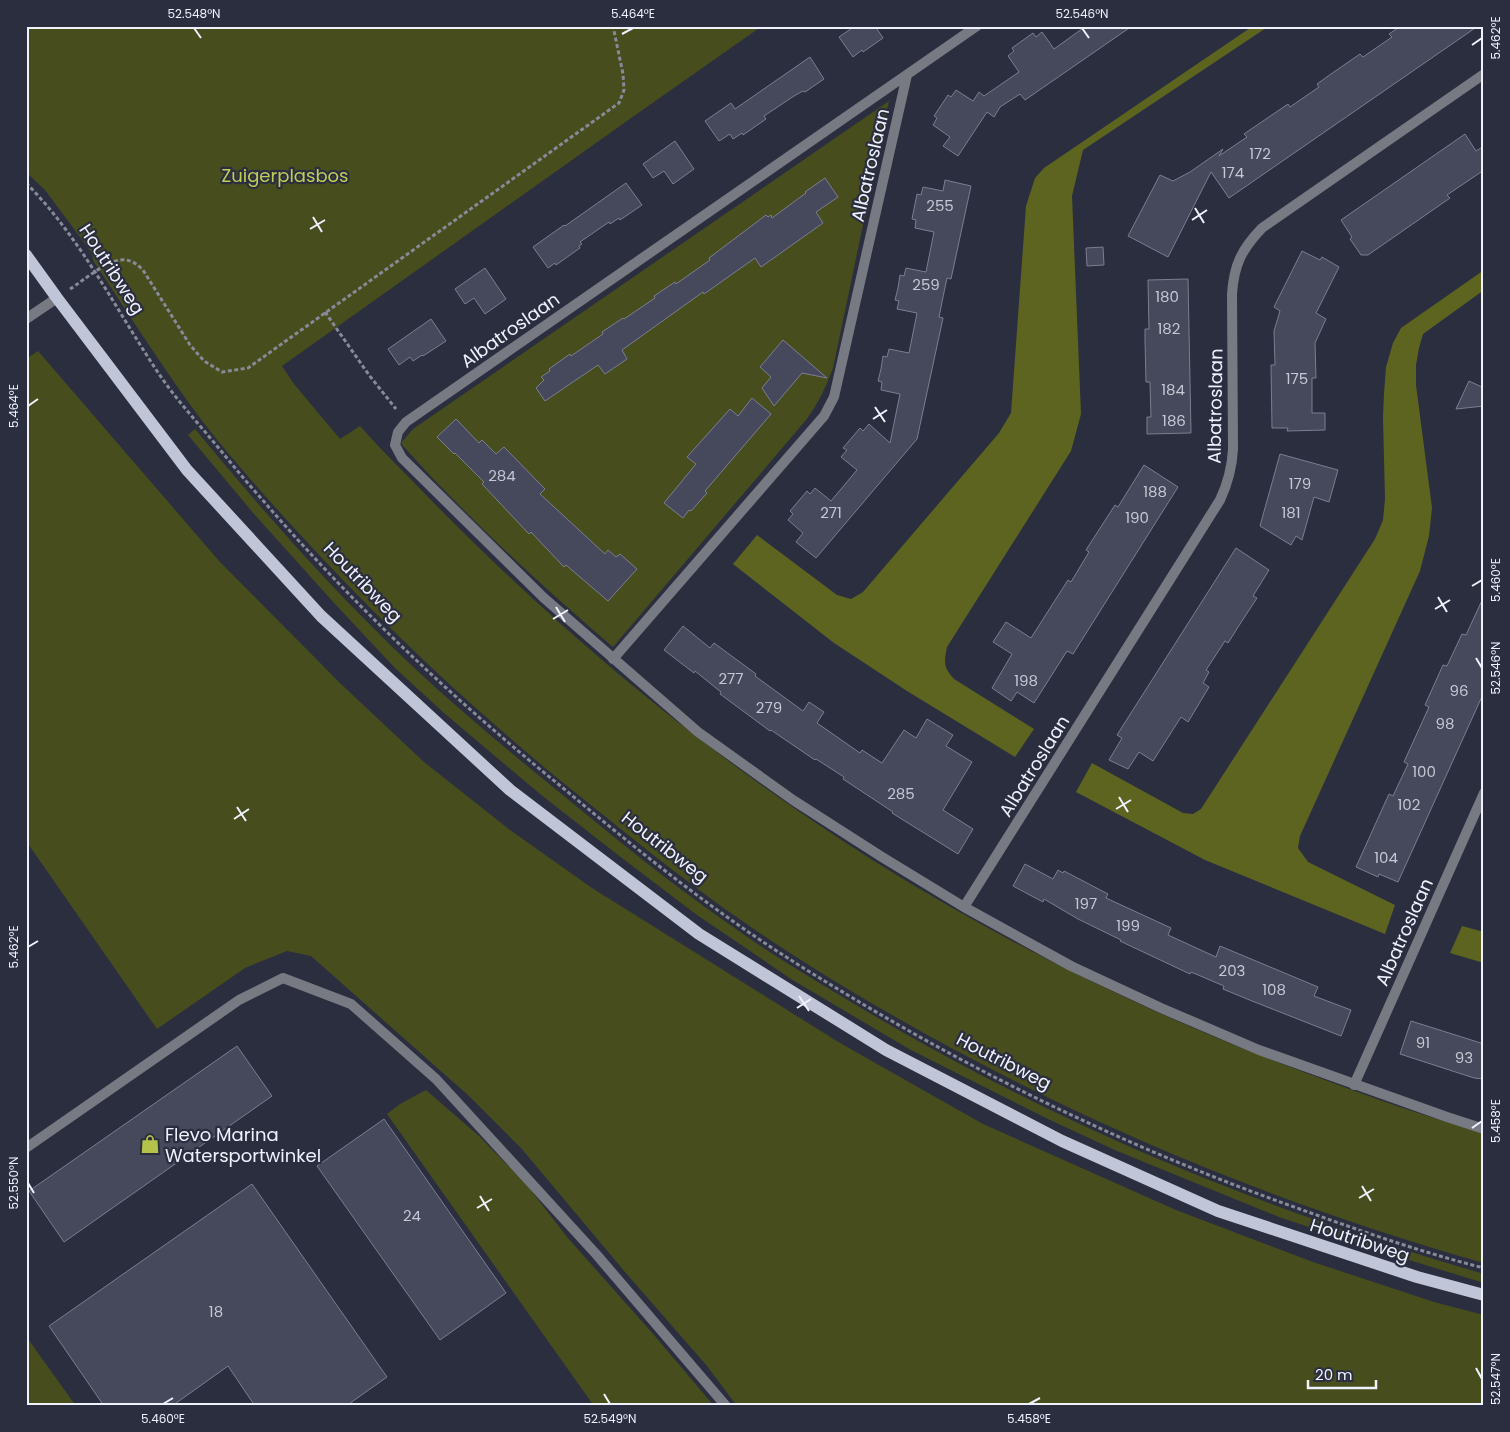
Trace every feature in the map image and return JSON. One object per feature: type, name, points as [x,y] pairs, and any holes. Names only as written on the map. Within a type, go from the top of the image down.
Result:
[{"type":"main road","name":"Houtribweg","points":[[26,255],[187,470],[321,616],[510,790],[700,934],[886,1050],[1062,1141],[1218,1211],[1417,1277],[1484,1295]]},
{"type":"street","name":"Albatroslaan","points":[[977,26],[406,422],[398,432],[395,445],[402,458],[544,598],[698,732],[793,800],[964,907],[1071,966],[1161,1008],[1259,1050],[1447,1118],[1484,1129]]},
{"type":"street","name":"Albatroslaan","points":[[964,907],[1220,500],[1227,484],[1232,467],[1233,449],[1233,278],[1248,244],[1262,228],[1484,74]]},
{"type":"street","name":"Albatroslaan","points":[[613,659],[824,416],[834,397],[907,75]]},
{"type":"street","points":[[26,319],[57,298]]},
{"type":"street","name":"Albatroslaan","points":[[1354,1085],[1484,793]]},
{"type":"street","points":[[26,1148],[239,1000],[284,978],[351,1004],[436,1079],[596,1254],[726,1406]]},
{"type":"path","points":[[57,298],[114,261],[125,259],[135,263],[143,270],[190,345],[204,361],[222,372],[248,368],[619,103],[624,90],[623,74],[613,26]]},
{"type":"path","name":"Houtribweg","points":[[26,183],[48,205],[95,272],[135,338],[164,381],[261,499],[322,565],[438,682],[512,747],[687,888],[749,932],[815,975],[912,1033],[999,1080],[1053,1106],[1116,1136],[1262,1195],[1362,1231],[1484,1268]]},
{"type":"path","points":[[325,312],[369,375],[406,422]]},
{"type":"green space","name":"Zuigerplasbos","points":[[26,26],[762,26],[282,366],[294,384],[340,439],[360,426],[533,599],[641,693],[755,781],[874,861],[926,893],[1034,953],[1146,1007],[1203,1032],[1338,1085],[1421,1114],[1484,1133],[1484,1263],[1347,1220],[1214,1171],[1083,1114],[955,1050],[826,976],[776,944],[652,854],[521,748],[421,658],[326,562],[248,476],[203,422],[175,383],[94,262],[91,252],[45,190],[26,172]]},
{"type":"green space","points":[[889,101],[833,368],[828,382],[806,420],[613,647],[505,550],[453,499],[401,443],[413,429]]},
{"type":"green space","points":[[38,351],[220,562],[341,684],[424,762],[510,830],[592,888],[840,1043],[983,1124],[1176,1210],[1313,1262],[1434,1302],[1484,1315],[1484,1406],[737,1406],[707,1366],[521,1148],[469,1096],[311,956],[287,951],[245,968],[157,1029],[26,841],[26,359]]},
{"type":"green space","points":[[195,429],[311,563],[372,627],[436,688],[522,762],[637,855],[757,944],[911,1037],[1024,1097],[1082,1125],[1199,1176],[1259,1199],[1380,1242],[1484,1274],[1484,1283],[1279,1217],[1117,1151],[1050,1120],[909,1049],[791,979],[697,915],[540,794],[444,713],[395,668],[254,514],[188,435]]},
{"type":"green space","points":[[426,1090],[479,1136],[526,1184],[567,1237],[714,1406],[594,1406],[387,1114],[400,1104]]},
{"type":"green space","points":[[26,1337],[28,1339],[76,1406],[26,1406]]},
{"type":"shaded area","points":[[1253,26],[1269,26],[1083,150],[1072,196],[1081,414],[1071,451],[947,647],[945,657],[946,668],[954,679],[1034,729],[1015,757],[907,691],[834,643],[733,564],[757,535],[837,595],[851,599],[863,592],[999,433],[1011,413],[1026,206],[1035,178],[1044,168]]},
{"type":"shaded area","points":[[1484,270],[1484,290],[1423,334],[1416,365],[1416,385],[1432,508],[1429,536],[1420,571],[1300,836],[1298,848],[1308,862],[1395,905],[1385,934],[1205,860],[1076,792],[1092,763],[1183,813],[1193,814],[1201,809],[1375,539],[1383,520],[1385,499],[1384,394],[1386,367],[1393,343],[1401,328]]},
{"type":"shaded area","points":[[1462,926],[1484,932],[1484,963],[1450,953]]},
{"type":"building","points":[[855,26],[875,26],[883,38],[853,57],[839,37]]},
{"type":"building","points":[[1086,26],[1132,26],[1025,100],[1020,94],[1000,107],[994,117],[987,112],[958,156],[943,146],[950,137],[933,125],[937,118],[934,116],[948,95],[951,97],[956,90],[973,101],[979,92],[984,96],[1019,72],[1008,56],[1014,51],[1012,48],[1033,33],[1036,37],[1042,32],[1054,49]]},
{"type":"building","points":[[1401,26],[1478,26],[1229,198],[1211,172],[1168,257],[1128,236],[1160,175],[1173,181],[1190,172],[1223,149],[1219,156],[1247,137],[1244,134],[1288,104],[1290,107],[1319,87],[1317,84],[1360,54],[1363,57],[1392,37],[1389,34]]},
{"type":"building","points":[[810,57],[824,79],[764,116],[766,119],[743,135],[742,133],[733,139],[730,134],[719,141],[705,121],[731,103],[735,109]]},
{"type":"building","points":[[1465,134],[1476,151],[1484,146],[1484,170],[1447,195],[1450,198],[1368,255],[1361,255],[1350,239],[1352,237],[1341,220]]},
{"type":"building","points":[[675,141],[694,169],[673,184],[664,171],[653,178],[643,164]]},
{"type":"building","points":[[825,178],[838,197],[816,212],[823,223],[761,267],[755,258],[704,294],[703,292],[622,350],[627,359],[605,374],[598,365],[545,401],[536,388],[544,380],[541,377],[550,371],[549,369],[655,298],[654,296],[675,282],[676,284],[710,260],[709,258],[766,215],[768,217],[771,215],[772,218]]},
{"type":"building","points":[[945,180],[971,186],[951,279],[947,278],[939,317],[943,318],[917,439],[816,558],[796,542],[803,533],[788,520],[793,514],[790,511],[807,491],[810,494],[815,488],[831,501],[857,470],[841,457],[847,450],[843,448],[860,428],[863,431],[869,424],[890,443],[900,394],[881,390],[882,382],[878,381],[883,356],[887,357],[889,349],[909,353],[917,313],[897,309],[899,301],[895,300],[900,275],[904,276],[906,268],[926,272],[934,232],[915,228],[916,220],[912,219],[917,194],[921,195],[923,187],[943,191]]},
{"type":"building","points":[[626,183],[642,205],[620,220],[619,218],[610,224],[609,222],[580,242],[582,244],[579,246],[580,248],[556,265],[555,263],[548,268],[533,247]]},
{"type":"building","points":[[1103,247],[1104,265],[1087,266],[1086,248]]},
{"type":"building","points":[[1302,251],[1320,260],[1322,257],[1339,267],[1316,313],[1326,319],[1315,343],[1316,378],[1312,378],[1312,413],[1325,413],[1325,430],[1287,431],[1288,428],[1272,428],[1271,365],[1275,365],[1274,331],[1280,311],[1274,307]]},
{"type":"building","points":[[485,268],[506,299],[485,314],[474,298],[465,304],[455,289]]},
{"type":"building","points":[[1188,279],[1191,433],[1147,434],[1147,417],[1151,417],[1150,382],[1146,382],[1145,339],[1145,329],[1149,329],[1148,280]]},
{"type":"building","points":[[431,319],[446,341],[423,356],[413,361],[410,357],[399,365],[388,349]]},
{"type":"building","points":[[783,340],[827,378],[802,373],[774,406],[762,388],[771,377],[760,367]]},
{"type":"building","points":[[1469,381],[1484,388],[1484,406],[1456,409]]},
{"type":"building","points":[[752,398],[771,414],[705,491],[707,493],[683,518],[664,503],[696,464],[687,457],[730,409],[738,416]]},
{"type":"building","points":[[456,419],[479,443],[482,440],[496,454],[504,447],[545,489],[540,494],[605,554],[608,550],[616,557],[620,554],[637,569],[608,601],[566,565],[564,567],[531,532],[529,534],[482,484],[484,482],[437,437]]},
{"type":"building","points":[[1280,454],[1338,470],[1329,502],[1314,497],[1302,540],[1296,536],[1291,545],[1260,526]]},
{"type":"building","points":[[1144,465],[1178,487],[1073,654],[1067,651],[1034,703],[1017,692],[1011,701],[992,688],[1012,654],[993,642],[1006,622],[1031,638],[1068,580],[1071,582],[1089,552],[1086,550],[1115,505],[1118,507]]},
{"type":"building","points":[[1236,548],[1269,570],[1253,596],[1257,598],[1228,643],[1225,641],[1206,670],[1209,672],[1203,683],[1209,687],[1188,722],[1181,717],[1153,761],[1139,752],[1128,769],[1109,760],[1122,738],[1117,735]]},
{"type":"building","points":[[1484,596],[1484,692],[1398,882],[1379,874],[1378,877],[1356,867],[1389,794],[1393,796],[1408,764],[1404,762],[1429,707],[1425,705],[1443,665],[1447,666],[1462,634],[1466,635]]},
{"type":"building","points":[[683,626],[710,648],[714,643],[803,711],[809,702],[824,712],[817,723],[860,753],[862,750],[882,763],[904,730],[916,738],[927,719],[953,735],[946,746],[972,762],[943,810],[973,829],[958,854],[892,813],[843,779],[844,777],[770,731],[720,694],[721,692],[695,671],[694,673],[664,650]]},
{"type":"building","points":[[1025,864],[1053,879],[1058,870],[1063,873],[1064,871],[1108,894],[1106,898],[1171,928],[1168,935],[1216,957],[1220,946],[1318,987],[1314,996],[1351,1010],[1341,1036],[1223,989],[1224,986],[1191,972],[1190,974],[1120,941],[1044,899],[1043,902],[1013,886]]},
{"type":"building","points":[[1411,1021],[1484,1044],[1484,1079],[1474,1078],[1400,1054]]},
{"type":"building","points":[[237,1046],[272,1096],[64,1242],[29,1191]]},
{"type":"building","points":[[384,1119],[506,1293],[440,1340],[317,1166]]},
{"type":"building","points":[[252,1184],[387,1377],[346,1406],[255,1406],[228,1366],[172,1406],[104,1406],[49,1326]]},
{"type":"place","name":"Flevo Marina Watersportwinkel","points":[[150,1144]]}]
